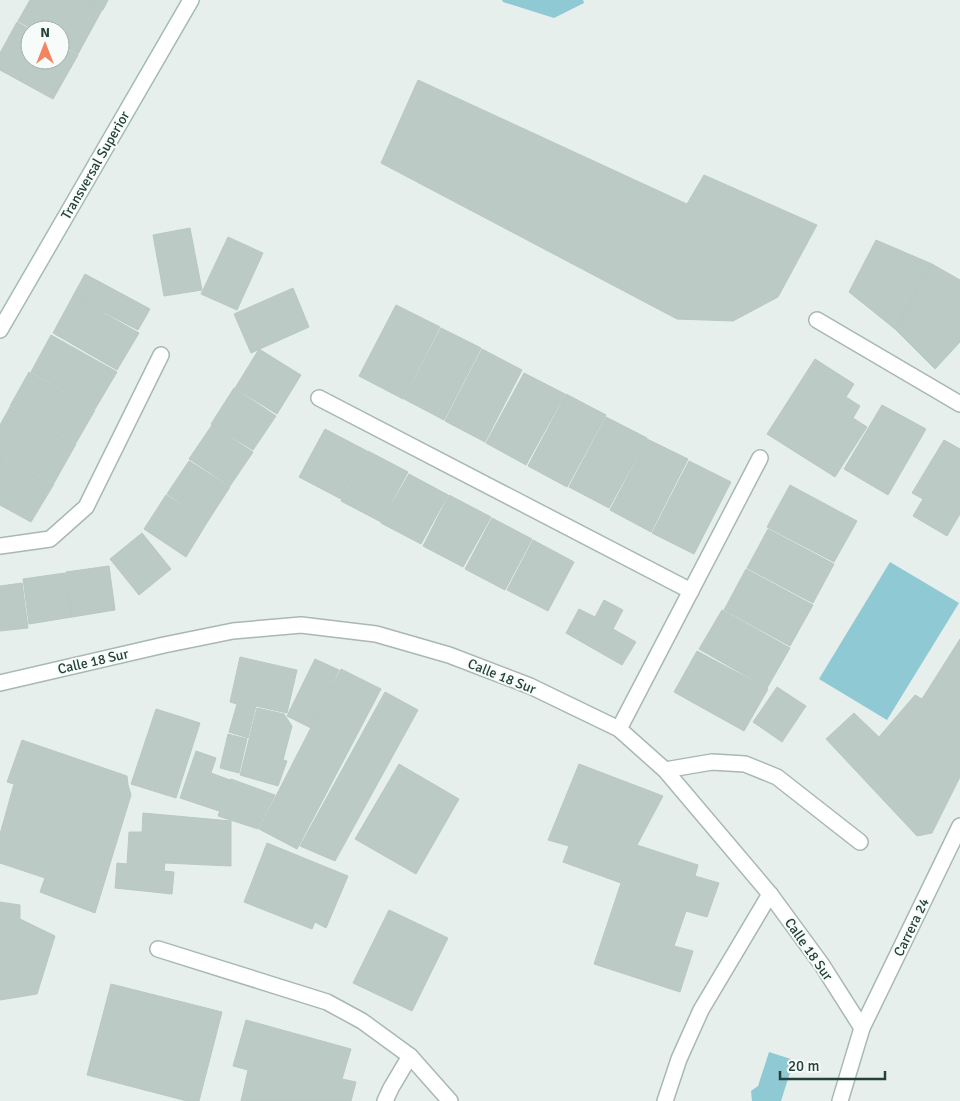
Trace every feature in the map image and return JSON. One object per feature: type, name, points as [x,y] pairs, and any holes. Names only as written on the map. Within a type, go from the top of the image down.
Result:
[{"type":"street","name":"Transversal Superior","points":[[0,330],[191,0]]},
{"type":"street","points":[[817,320],[960,404]]},
{"type":"street","points":[[0,546],[50,539],[86,508],[161,355]]},
{"type":"street","points":[[319,398],[691,591]]},
{"type":"street","points":[[619,729],[760,458]]},
{"type":"street","name":"Calle 18 Sur","points":[[0,683],[232,631],[301,625],[376,634],[450,655],[530,686],[619,729],[665,770],[770,894],[822,965],[862,1028]]},
{"type":"street","points":[[665,770],[712,762],[745,764],[777,777],[860,842]]},
{"type":"street","name":"Carrera 24","points":[[840,1101],[862,1028],[960,826]]},
{"type":"street","points":[[665,1101],[678,1060],[701,1010],[770,894]]},
{"type":"street","points":[[158,949],[327,1002],[362,1021],[410,1056],[450,1101]]},
{"type":"street","points":[[385,1101],[410,1056]]},
{"type":"water","points":[[502,0],[583,0],[584,3],[554,18],[503,2]]},
{"type":"water","points":[[890,562],[959,603],[887,720],[819,679]]},
{"type":"water","points":[[769,1052],[794,1060],[781,1101],[752,1101],[751,1091],[758,1086]]},
{"type":"building","points":[[30,0],[84,0],[102,10],[78,54],[70,50],[70,20],[18,21]]},
{"type":"building","points":[[85,0],[108,0],[103,10]]},
{"type":"building","points":[[17,22],[20,24],[20,70],[69,70],[53,99],[0,70],[0,53]]},
{"type":"building","points":[[70,51],[78,55],[70,69]]},
{"type":"building","points":[[418,80],[687,204],[704,175],[817,225],[778,297],[733,321],[677,319],[381,163]]},
{"type":"building","points":[[190,228],[202,290],[164,296],[153,235]]},
{"type":"building","points":[[228,237],[263,253],[237,310],[201,294]]},
{"type":"building","points":[[876,240],[932,264],[895,329],[849,292]]},
{"type":"building","points":[[932,264],[960,280],[960,342],[935,369],[895,329]]},
{"type":"building","points":[[85,274],[150,309],[138,330],[73,296]]},
{"type":"building","points":[[293,288],[309,327],[251,353],[234,314]]},
{"type":"building","points":[[73,296],[139,333],[117,370],[53,333]]},
{"type":"building","points":[[396,305],[440,327],[403,399],[359,376]]},
{"type":"building","points":[[441,328],[481,348],[444,420],[404,399]]},
{"type":"building","points":[[51,335],[117,372],[95,409],[31,372]]},
{"type":"building","points":[[259,349],[301,375],[277,414],[235,388]]},
{"type":"building","points":[[482,349],[522,370],[485,442],[445,421]]},
{"type":"building","points":[[815,359],[854,384],[846,397],[860,406],[853,418],[867,427],[835,477],[767,434]]},
{"type":"building","points":[[29,372],[95,410],[76,443],[10,406]]},
{"type":"building","points":[[524,373],[565,394],[526,465],[486,443]]},
{"type":"building","points":[[234,388],[276,416],[253,450],[211,424]]},
{"type":"building","points":[[566,394],[606,415],[567,487],[528,466]]},
{"type":"building","points":[[882,405],[926,429],[888,495],[844,469]]},
{"type":"building","points":[[10,407],[76,444],[54,483],[0,453],[0,425]]},
{"type":"building","points":[[606,417],[647,438],[609,508],[569,487]]},
{"type":"building","points":[[212,425],[253,452],[230,486],[189,459]]},
{"type":"building","points":[[325,429],[367,451],[341,499],[299,477]]},
{"type":"building","points":[[647,439],[688,459],[651,532],[610,510]]},
{"type":"building","points":[[944,440],[960,449],[960,514],[947,536],[913,516],[923,499],[912,493]]},
{"type":"building","points":[[368,451],[408,472],[381,522],[341,501]]},
{"type":"building","points":[[0,454],[54,484],[31,522],[0,505]]},
{"type":"building","points":[[189,461],[230,487],[208,521],[167,494]]},
{"type":"building","points":[[689,461],[731,482],[694,554],[652,533]]},
{"type":"building","points":[[409,474],[448,495],[421,544],[381,523]]},
{"type":"building","points":[[790,485],[857,521],[834,562],[767,527]]},
{"type":"building","points":[[166,495],[208,521],[186,557],[144,529]]},
{"type":"building","points":[[449,495],[491,517],[463,567],[423,546]]},
{"type":"building","points":[[492,518],[532,539],[505,590],[465,569]]},
{"type":"building","points":[[768,529],[834,564],[813,603],[747,568]]},
{"type":"building","points":[[142,533],[171,569],[139,595],[110,559]]},
{"type":"building","points":[[533,540],[574,562],[548,611],[507,590]]},
{"type":"building","points":[[109,566],[115,610],[72,617],[66,572]]},
{"type":"building","points":[[746,569],[813,605],[790,646],[724,610]]},
{"type":"building","points":[[65,573],[72,617],[29,624],[23,579]]},
{"type":"building","points":[[22,583],[28,628],[0,631],[0,586]]},
{"type":"building","points":[[604,600],[623,610],[613,629],[636,642],[622,665],[566,633],[579,609],[595,617]]},
{"type":"building","points":[[722,610],[790,648],[767,688],[699,649]]},
{"type":"building","points":[[960,639],[960,777],[932,833],[917,836],[826,739],[854,713],[879,737],[915,695],[922,699]]},
{"type":"building","points":[[697,651],[768,689],[744,731],[674,692]]},
{"type":"building","points":[[240,657],[297,670],[287,713],[256,706],[248,738],[229,732],[237,704],[230,702]]},
{"type":"building","points":[[315,659],[339,670],[311,728],[287,716]]},
{"type":"building","points":[[341,669],[381,689],[297,849],[259,829]]},
{"type":"building","points":[[777,687],[806,706],[782,742],[753,722]]},
{"type":"building","points":[[385,692],[418,710],[335,861],[300,846]]},
{"type":"building","points":[[257,708],[284,714],[292,726],[283,760],[287,761],[278,786],[240,775]]},
{"type":"building","points":[[156,709],[200,723],[176,798],[131,784]]},
{"type":"building","points":[[228,734],[247,739],[239,773],[220,768]]},
{"type":"building","points":[[22,740],[127,776],[131,795],[95,913],[40,892],[45,878],[0,863],[0,834],[14,784],[7,782]]},
{"type":"building","points":[[196,751],[216,758],[211,773],[230,780],[219,811],[180,798]]},
{"type":"building","points":[[399,764],[459,799],[416,874],[355,839]]},
{"type":"building","points":[[579,764],[663,796],[637,845],[698,865],[695,876],[719,883],[707,917],[686,911],[674,946],[693,951],[680,992],[594,964],[621,883],[563,862],[569,846],[548,840]]},
{"type":"building","points":[[231,779],[275,795],[258,829],[218,816]]},
{"type":"building","points":[[143,813],[231,821],[231,866],[165,863],[164,871],[174,872],[172,894],[115,888],[117,863],[127,864],[129,832],[142,832]]},
{"type":"building","points":[[267,843],[348,876],[326,928],[315,922],[312,929],[244,902]]},
{"type":"building","points":[[0,902],[20,905],[20,919],[55,936],[37,994],[0,1000]]},
{"type":"building","points":[[389,910],[448,938],[412,1011],[353,983]]},
{"type":"building","points":[[111,984],[222,1012],[199,1101],[187,1101],[87,1075]]},
{"type":"building","points":[[246,1020],[351,1049],[342,1079],[356,1082],[351,1101],[241,1101],[248,1070],[233,1066]]}]
